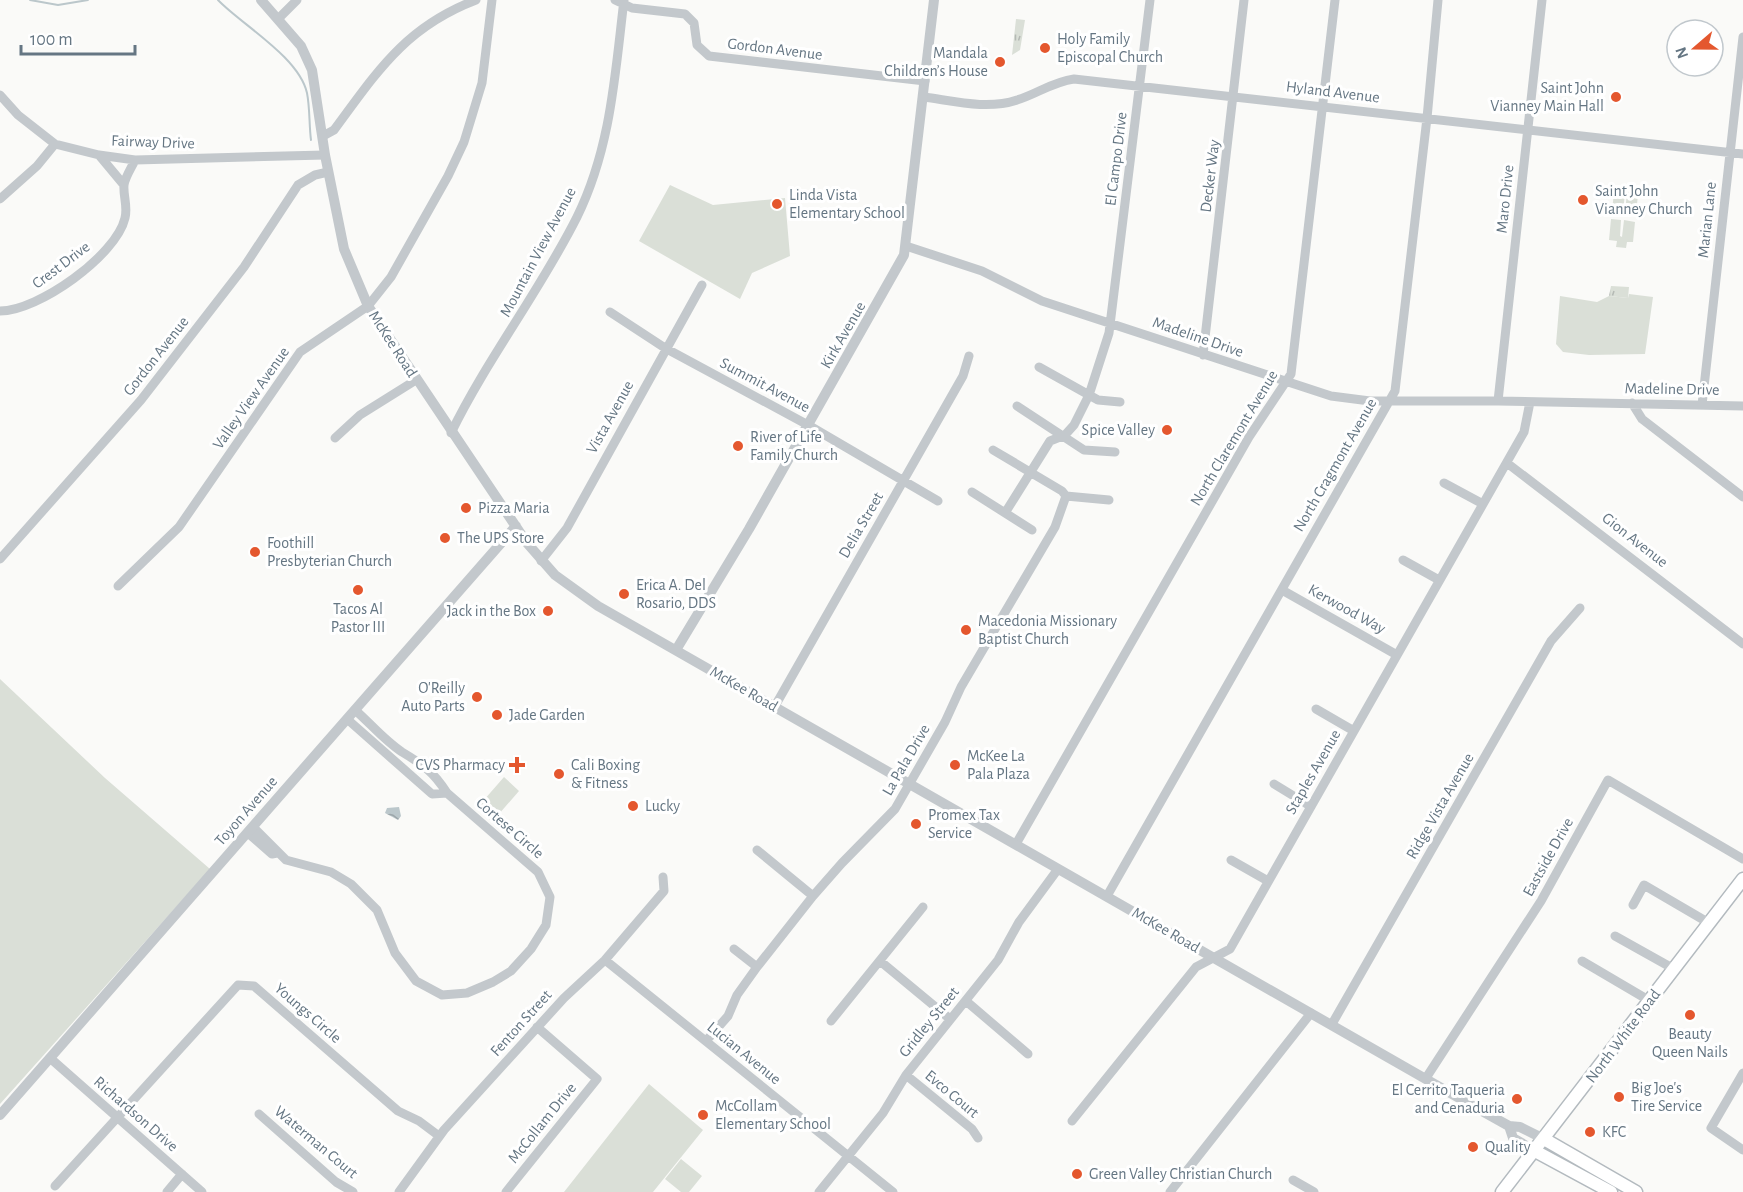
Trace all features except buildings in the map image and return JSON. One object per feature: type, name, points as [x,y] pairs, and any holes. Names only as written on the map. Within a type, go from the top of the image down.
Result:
[{"type":"main road","name":"North White Road","points":[[1502,1192],[1743,879]]},
{"type":"main road","name":"McKee Road","points":[[1544,1139],[1636,1192]]},
{"type":"main road","name":"McKee Road","points":[[1535,1151],[1611,1192]]},
{"type":"street","name":"McKee Road","points":[[261,0],[308,57],[344,249],[368,306],[451,433],[516,526],[541,561],[568,586],[1509,1126],[1520,1127],[1544,1139]]},
{"type":"street","points":[[278,19],[297,0]]},
{"type":"street","points":[[323,136],[334,130],[389,56],[426,24],[476,0]]},
{"type":"street","name":"Valley View Avenue","points":[[118,586],[179,527],[300,352],[368,306],[391,277],[465,142],[482,83],[492,0]]},
{"type":"street","name":"Kirk Avenue","points":[[676,650],[898,268],[906,246],[934,0]]},
{"type":"street","name":"El Campo Drive","points":[[1005,513],[1050,441],[1065,435],[1074,424],[1089,395],[1112,322],[1150,0]]},
{"type":"street","name":"Decker Way","points":[[1203,355],[1245,0]]},
{"type":"street","name":"North Claremont Avenue","points":[[1016,844],[1249,437],[1291,374],[1335,0]]},
{"type":"street","name":"North Cragmont Avenue","points":[[1107,896],[1395,391],[1427,118],[1438,0]]},
{"type":"street","name":"Maro Drive","points":[[1498,401],[1542,0]]},
{"type":"street","name":"Gordon Avenue","points":[[621,1],[632,8],[686,14],[694,22],[697,45],[709,56],[926,81]]},
{"type":"street","name":"Mountain View Avenue","points":[[451,433],[525,311],[578,216],[607,132],[621,1]]},
{"type":"street","name":"Marian Lane","points":[[1702,405],[1743,38]]},
{"type":"street","name":"Hyland Avenue","points":[[924,97],[993,106],[1018,100],[1055,81],[1074,79],[1235,95],[1743,154]]},
{"type":"street","name":"Fairway Drive","points":[[0,95],[18,115],[55,144],[99,155],[135,160],[325,155]]},
{"type":"street","points":[[0,199],[37,166],[55,144]]},
{"type":"street","points":[[99,155],[124,185]]},
{"type":"street","name":"Crest Drive","points":[[0,311],[23,309],[42,299],[96,259],[120,231],[125,219],[127,207],[124,185],[135,160]]},
{"type":"street","name":"Gordon Avenue","points":[[0,558],[141,400],[244,267],[298,185],[315,175],[328,172]]},
{"type":"street","name":"Madeline Drive","points":[[906,246],[982,271],[1042,301],[1112,322],[1203,355],[1331,396],[1389,401],[1743,406]]},
{"type":"street","name":"Vista Avenue","points":[[541,561],[567,528],[702,285]]},
{"type":"street","name":"Summit Avenue","points":[[609,312],[665,348],[808,425],[938,501]]},
{"type":"street","name":"Delia Street","points":[[775,706],[963,376],[969,356]]},
{"type":"street","points":[[1040,367],[1098,400],[1120,402]]},
{"type":"street","points":[[335,438],[360,415],[416,380]]},
{"type":"street","name":"Staples Avenue","points":[[1072,1121],[1196,967],[1230,949],[1507,463],[1524,432],[1530,402]]},
{"type":"street","points":[[1632,403],[1642,419],[1743,497]]},
{"type":"street","points":[[1017,406],[1065,435],[1084,450],[1115,452]]},
{"type":"street","points":[[993,450],[1066,496],[1109,500]]},
{"type":"street","name":"Gion Avenue","points":[[1507,463],[1743,644]]},
{"type":"street","points":[[1444,483],[1483,504]]},
{"type":"street","points":[[972,492],[1032,530]]},
{"type":"street","name":"La Pala Drive","points":[[706,1041],[728,1016],[737,995],[757,967],[813,896],[895,810],[945,722],[961,687],[1055,527],[1066,496]]},
{"type":"street","name":"Toyon Avenue","points":[[0,1115],[516,526]]},
{"type":"street","points":[[1403,560],[1439,580]]},
{"type":"street","name":"Kerwood Way","points":[[1282,590],[1397,655]]},
{"type":"street","name":"Ridge Vista Avenue","points":[[1332,1024],[1551,641],[1580,608]]},
{"type":"street","points":[[1316,709],[1354,730]]},
{"type":"street","name":"Cortese Circle","points":[[250,830],[286,860],[331,872],[351,884],[377,909],[394,953],[416,981],[442,995],[467,993],[493,982],[511,971],[531,949],[546,925],[550,897],[538,872],[447,793],[437,778],[414,758],[401,752],[355,710]]},
{"type":"street","name":"Cortese Circle","points":[[347,719],[432,794],[447,793]]},
{"type":"street","name":"Eastside Drive","points":[[1426,1078],[1541,901],[1608,780],[1743,859]]},
{"type":"street","points":[[1274,784],[1310,806]]},
{"type":"street","points":[[757,850],[813,896]]},
{"type":"street","points":[[1231,860],[1268,881]]},
{"type":"street","name":"Gridley Street","points":[[819,1192],[883,1113],[906,1075],[998,960],[1019,921],[1058,868]]},
{"type":"street","name":"Fenton Street","points":[[399,1192],[439,1136],[537,1027],[605,960],[664,891],[663,878]]},
{"type":"street","points":[[1633,905],[1644,885],[1709,923]]},
{"type":"street","points":[[831,1021],[923,906]]},
{"type":"street","points":[[1615,936],[1674,969]]},
{"type":"street","points":[[734,949],[757,967]]},
{"type":"street","name":"Lucian Avenue","points":[[605,960],[893,1192]]},
{"type":"street","points":[[880,961],[950,1019]]},
{"type":"street","points":[[1582,961],[1650,1001]]},
{"type":"street","name":"Youngs Circle","points":[[118,1117],[238,985],[254,986],[398,1111],[419,1121],[439,1136]]},
{"type":"street","points":[[966,1001],[1028,1054]]},
{"type":"street","points":[[1170,1192],[1311,1013]]},
{"type":"street","name":"McCollam Drive","points":[[506,1192],[597,1079],[537,1027]]},
{"type":"street","name":"Richardson Drive","points":[[50,1058],[202,1192]]},
{"type":"street","points":[[1743,1073],[1711,1128],[1743,1150]]},
{"type":"street","name":"Evco Court","points":[[906,1075],[972,1129],[978,1138]]},
{"type":"street","name":"Waterman Court","points":[[259,1114],[336,1182],[353,1192]]},
{"type":"street","points":[[55,1186],[118,1117]]},
{"type":"street","name":"McKee Road","points":[[1509,1126],[1513,1137],[1535,1151]]},
{"type":"street","points":[[167,1192],[182,1174]]},
{"type":"street","points":[[1293,1180],[1314,1192]]},
{"type":"green space","points":[[1016,19],[1025,20],[1020,50],[1012,55]]},
{"type":"green space","points":[[670,185],[713,205],[785,198],[790,256],[752,273],[740,299],[639,241]]},
{"type":"green space","points":[[1614,191],[1625,192],[1623,213],[1612,212]]},
{"type":"green space","points":[[1627,192],[1638,194],[1636,215],[1625,213]]},
{"type":"green space","points":[[1611,219],[1621,220],[1620,236],[1622,237],[1624,220],[1635,222],[1633,242],[1627,242],[1626,248],[1616,247],[1617,241],[1609,240]]},
{"type":"green space","points":[[1611,286],[1629,287],[1628,298],[1609,296]]},
{"type":"green space","points":[[1629,294],[1653,297],[1645,354],[1589,355],[1563,352],[1556,344],[1560,296],[1597,302],[1609,296],[1628,298]]},
{"type":"green space","points":[[0,679],[105,778],[210,869],[0,1104]]},
{"type":"green space","points":[[504,777],[519,791],[492,822],[477,808]]},
{"type":"green space","points":[[649,1084],[703,1130],[653,1192],[564,1192]]},
{"type":"green space","points":[[681,1159],[702,1176],[689,1192],[681,1192],[665,1179]]},
{"type":"water","points":[[399,807],[401,816],[398,820],[385,813],[387,808]]},
{"type":"waterway","points":[[30,0],[58,5],[88,0]]},
{"type":"waterway","points":[[218,0],[282,54],[302,80],[308,99],[311,140]]},
{"type":"place","name":"Holy Family Episcopal Church","points":[[1045,48]]},
{"type":"place","name":"Mandala Children’s House","points":[[1000,62]]},
{"type":"place","name":"Saint John Vianney Main Hall","points":[[1616,97]]},
{"type":"place","name":"Saint John Vianney Church","points":[[1583,200]]},
{"type":"place","name":"Linda Vista Elementary School","points":[[777,204]]},
{"type":"place","name":"Spice Valley","points":[[1167,430]]},
{"type":"place","name":"River of Life Family Church","points":[[738,446]]},
{"type":"place","name":"Pizza Maria","points":[[466,508]]},
{"type":"place","name":"The UPS Store","points":[[445,538]]},
{"type":"place","name":"Foothill Presbyterian Church","points":[[255,552]]},
{"type":"place","name":"Tacos Al Pastor III","points":[[358,590]]},
{"type":"place","name":"Erica A. Del Rosario, DDS","points":[[624,594]]},
{"type":"place","name":"Jack in the Box","points":[[548,611]]},
{"type":"place","name":"Macedonia Missionary Baptist Church","points":[[966,630]]},
{"type":"place","name":"O'Reilly Auto Parts","points":[[477,697]]},
{"type":"place","name":"Jade Garden","points":[[497,715]]},
{"type":"place","name":"CVS Pharmacy","points":[[517,765]]},
{"type":"place","name":"McKee La Pala Plaza","points":[[955,765]]},
{"type":"place","name":"Cali Boxing & Fitness","points":[[559,774]]},
{"type":"place","name":"Lucky","points":[[633,806]]},
{"type":"place","name":"Promex Tax Service","points":[[916,824]]},
{"type":"place","name":"Beauty Queen Nails","points":[[1690,1015]]},
{"type":"place","name":"Big Joe's Tire Service","points":[[1619,1097]]},
{"type":"place","name":"El Cerrito Taqueria and Cenaduria","points":[[1517,1099]]},
{"type":"place","name":"McCollam Elementary School","points":[[703,1115]]},
{"type":"place","name":"KFC","points":[[1590,1132]]},
{"type":"place","name":"Quality","points":[[1473,1147]]},
{"type":"place","name":"Green Valley Christian Church","points":[[1077,1174]]}]
